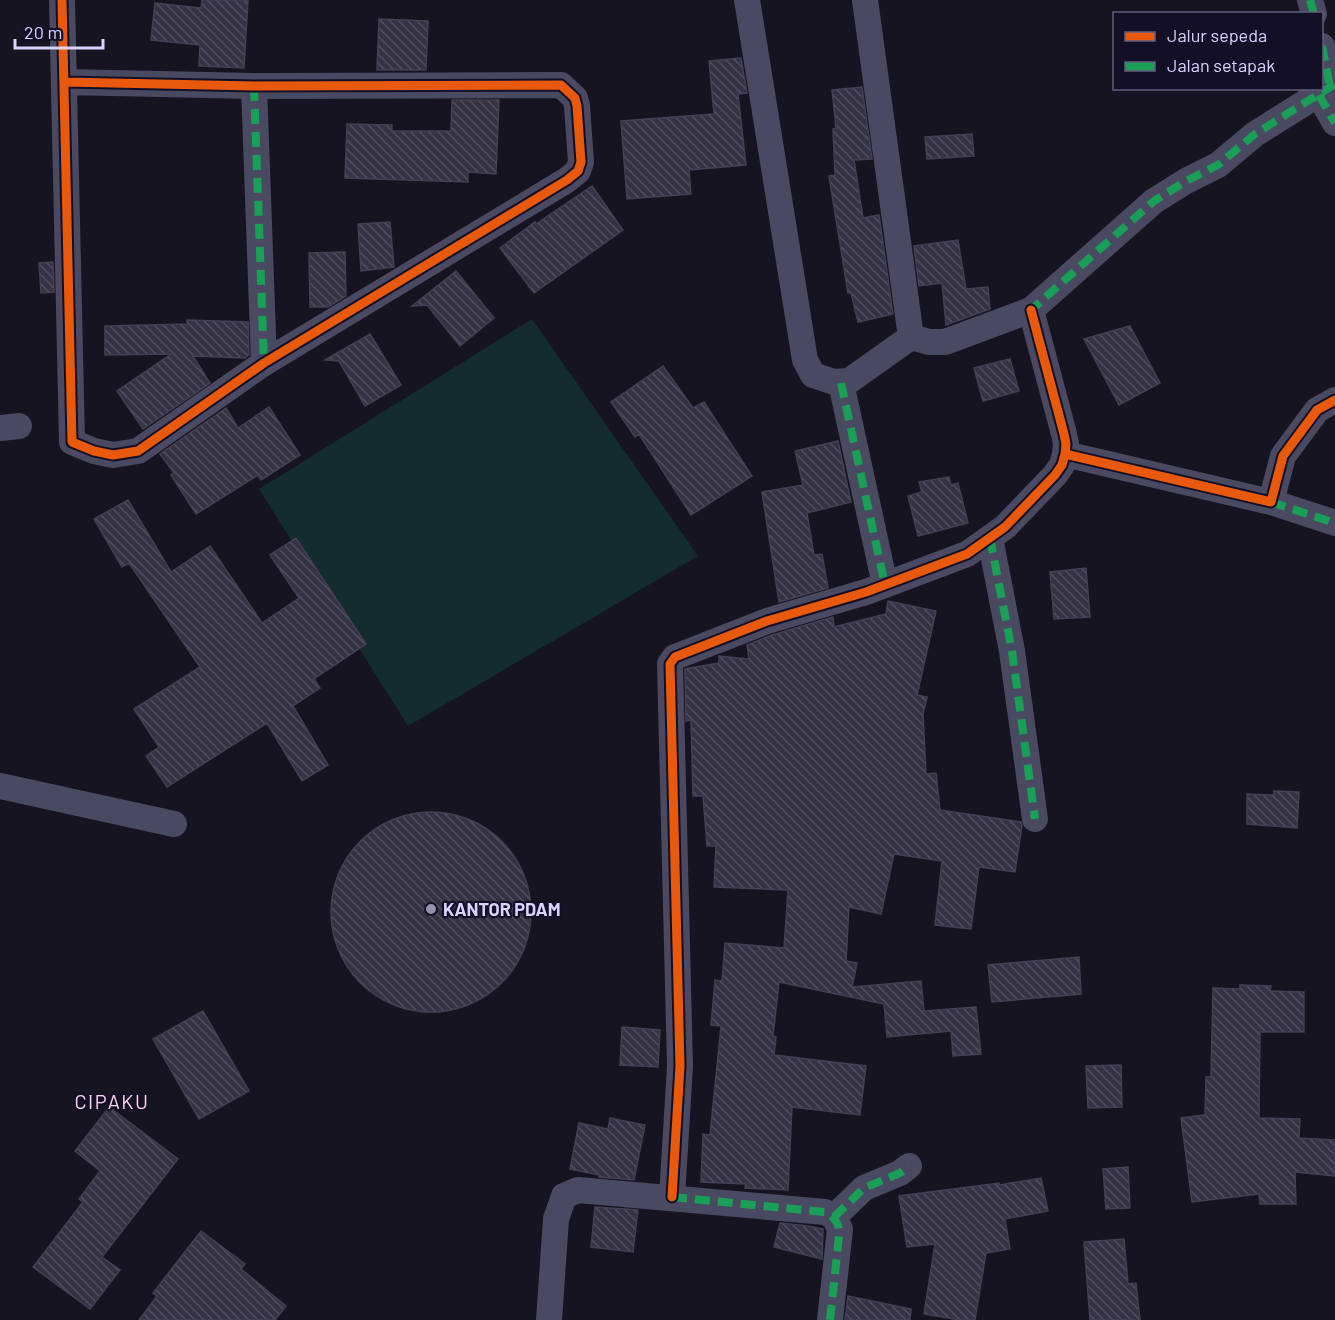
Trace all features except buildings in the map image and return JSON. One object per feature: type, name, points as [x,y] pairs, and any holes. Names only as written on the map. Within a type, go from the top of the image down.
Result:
[{"type":"street","points":[[62,0],[72,442],[94,451],[112,455],[138,451],[264,363],[567,180],[578,171],[581,162],[578,106],[575,98],[561,85],[254,86],[65,82]]},
{"type":"street","points":[[747,0],[805,360],[813,375],[841,383],[849,381],[911,337]]},
{"type":"street","points":[[866,0],[911,337]]},
{"type":"street","points":[[1323,53],[1335,123]]},
{"type":"street","points":[[254,86],[264,363]]},
{"type":"street","points":[[911,337],[929,342],[945,342],[1031,310],[1154,201],[1218,165],[1255,134],[1328,89]]},
{"type":"street","points":[[672,1197],[680,1066],[670,664],[675,657],[767,621],[866,592],[967,554],[1005,527],[1055,475],[1062,465],[1065,454],[1064,434],[1031,310]]},
{"type":"street","points":[[841,383],[885,585]]},
{"type":"street","points":[[1271,502],[1283,456],[1317,410],[1335,400]]},
{"type":"street","points":[[1065,454],[1271,502],[1335,523]]},
{"type":"street","points":[[990,538],[1012,651],[1035,819]]},
{"type":"street","points":[[0,786],[174,824]]},
{"type":"street","points":[[834,1217],[864,1188],[900,1173],[909,1166]]},
{"type":"street","points":[[549,1320],[556,1219],[564,1196],[578,1190],[825,1212],[834,1217],[840,1228],[830,1320]]},
{"type":"green space","points":[[532,319],[698,556],[408,726],[259,489]]},
{"type":"marked path","points":[[1310,0],[1313,12]]},
{"type":"marked path","points":[[1323,51],[1330,87]]},
{"type":"marked path","points":[[1032,313],[1031,310],[1154,201],[1218,165],[1255,134],[1335,84]]},
{"type":"marked path","points":[[254,86],[264,363]]},
{"type":"marked path","points":[[1319,95],[1335,123]]},
{"type":"marked path","points":[[841,383],[885,585]]},
{"type":"marked path","points":[[1271,502],[1335,523]]},
{"type":"marked path","points":[[990,538],[1012,651],[1035,819]]},
{"type":"marked path","points":[[834,1217],[864,1188],[900,1173],[909,1166]]},
{"type":"marked path","points":[[672,1197],[825,1212],[832,1217],[838,1225],[839,1232],[830,1320]]},
{"type":"cycle path","points":[[62,0],[72,442],[94,451],[113,455],[138,451],[264,363],[567,180],[578,171],[581,162],[575,98],[561,85],[254,86],[65,82]]},
{"type":"cycle path","points":[[672,1197],[680,1066],[670,664],[675,657],[767,621],[866,592],[967,554],[1005,527],[1055,475],[1062,465],[1065,454],[1064,434],[1031,310]]},
{"type":"cycle path","points":[[1065,454],[1271,502],[1283,456],[1317,410],[1335,400]]},
{"type":"place","name":"KANTOR PDAM","points":[[431,909]]},
{"type":"district","name":"CIPAKU","points":[[112,1101]]}]
